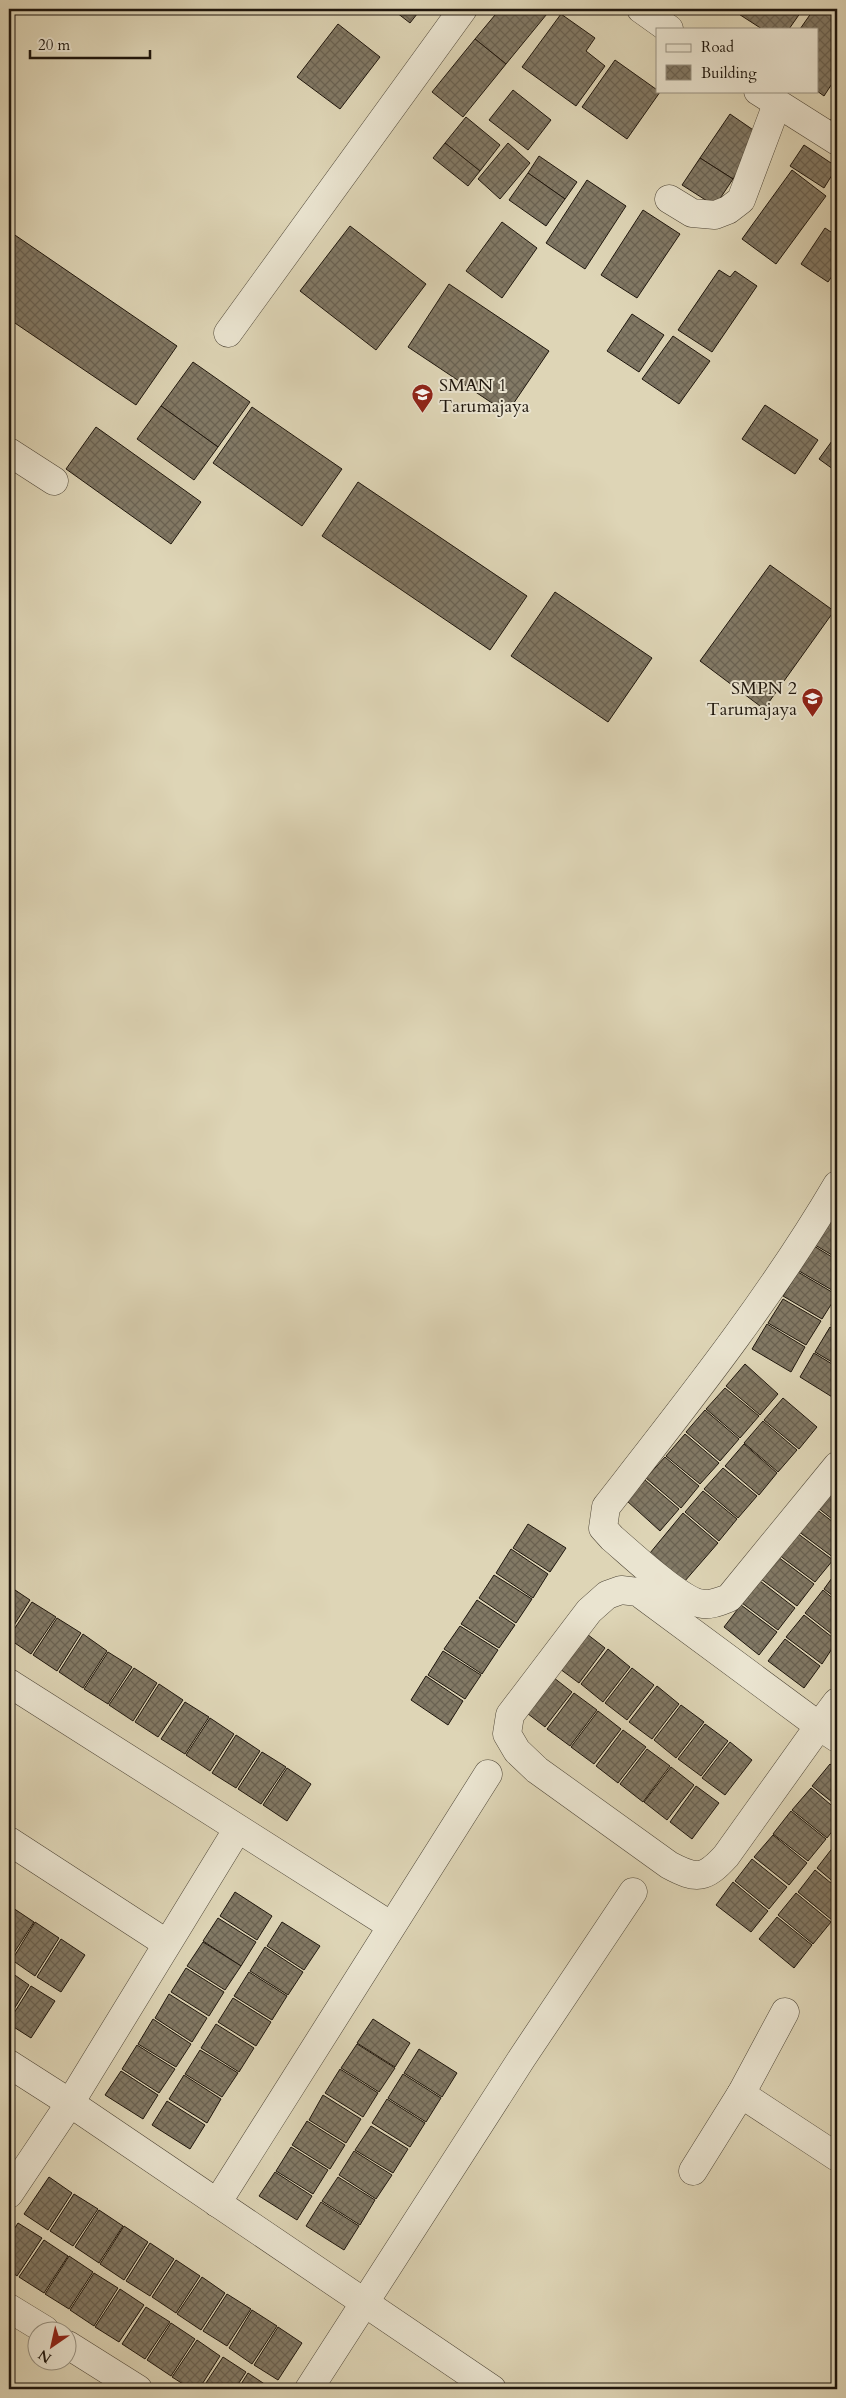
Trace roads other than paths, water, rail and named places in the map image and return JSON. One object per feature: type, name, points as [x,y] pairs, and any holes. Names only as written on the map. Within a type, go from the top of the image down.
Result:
[{"type":"street","points":[[228,333],[464,9]]},
{"type":"street","points":[[641,9],[669,28]]},
{"type":"street","points":[[669,199],[692,213],[715,215],[728,210],[741,200],[768,98],[837,141]]},
{"type":"street","points":[[9,452],[54,481]]},
{"type":"street","points":[[837,1185],[758,1307],[709,1376],[606,1507],[603,1528],[612,1538],[684,1597],[701,1604],[715,1604],[729,1598],[837,1466]]},
{"type":"street","points":[[828,1732],[638,1592],[621,1590],[607,1595],[589,1610],[510,1715],[507,1734],[517,1751],[537,1770],[669,1865],[686,1874],[702,1876],[714,1869],[726,1856],[828,1732],[837,1702]]},
{"type":"street","points":[[9,1683],[390,1926]]},
{"type":"street","points":[[217,2203],[390,1926],[488,1774]]},
{"type":"street","points":[[9,2194],[70,2103],[166,1943],[237,1830]]},
{"type":"street","points":[[9,1841],[166,1943]]},
{"type":"street","points":[[309,2389],[522,2058],[633,1892]]},
{"type":"street","points":[[693,2171],[741,2094],[785,2012]]},
{"type":"street","points":[[9,2064],[70,2103],[492,2389]]},
{"type":"street","points":[[741,2094],[837,2157]]},
{"type":"street","points":[[9,2308],[29,2320]]},
{"type":"street","points":[[78,2350],[138,2389]]},
{"type":"place","name":"SMAN 1 Tarumajaya","points":[[423,414]]},
{"type":"place","name":"SMPN 2 Tarumajaya","points":[[813,717]]}]
